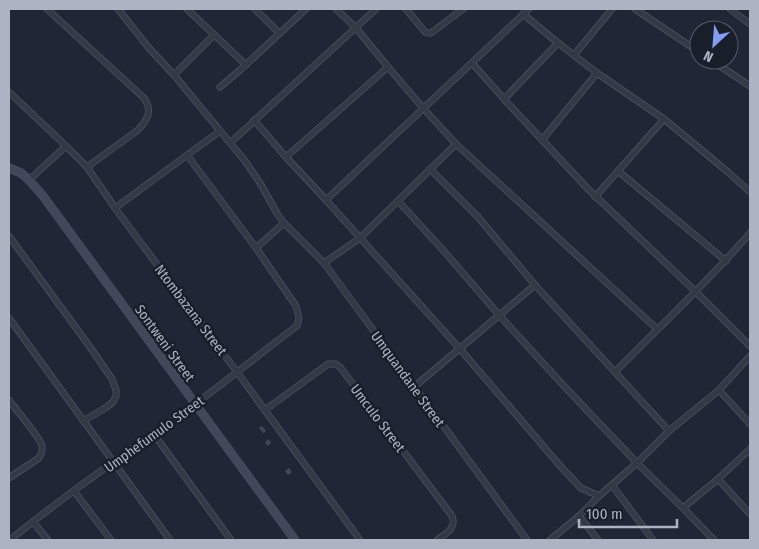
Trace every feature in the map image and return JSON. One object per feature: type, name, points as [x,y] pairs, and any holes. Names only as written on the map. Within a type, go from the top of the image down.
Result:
[{"type":"street","points":[[47,9],[144,98],[149,105],[147,118],[138,130],[87,167]]},
{"type":"street","name":"Umquandane Street","points":[[118,9],[253,172],[284,223],[324,263],[527,540]]},
{"type":"street","points":[[187,9],[246,65]]},
{"type":"street","points":[[255,9],[279,33]]},
{"type":"street","points":[[220,87],[306,9]]},
{"type":"street","points":[[336,9],[356,28],[456,144],[657,329]]},
{"type":"street","points":[[230,143],[376,9]]},
{"type":"street","points":[[406,9],[424,32],[428,33],[431,33],[463,9]]},
{"type":"street","points":[[326,200],[529,9]]},
{"type":"street","points":[[574,55],[612,9]]},
{"type":"street","points":[[635,9],[689,45]]},
{"type":"street","points":[[730,9],[750,24]]},
{"type":"street","points":[[523,14],[597,73],[664,119],[750,192]]},
{"type":"street","points":[[174,75],[214,35]]},
{"type":"street","points":[[504,99],[558,43]]},
{"type":"street","points":[[472,63],[595,196],[750,346]]},
{"type":"street","points":[[286,157],[388,67]]},
{"type":"street","points":[[726,70],[750,86]]},
{"type":"street","points":[[542,140],[597,73]]},
{"type":"street","name":"Ntombazana Street","points":[[9,92],[87,167],[115,208],[360,540]]},
{"type":"street","points":[[595,196],[664,119]]},
{"type":"street","points":[[254,120],[460,349],[576,483],[586,491],[599,496]]},
{"type":"street","points":[[115,208],[220,131]]},
{"type":"street","points":[[324,263],[360,238],[456,144]]},
{"type":"street","points":[[29,180],[66,146]]},
{"type":"street","points":[[188,155],[256,248],[284,223]]},
{"type":"street","name":"Sontweni Street","points":[[9,168],[21,173],[43,196],[295,540]]},
{"type":"street","points":[[430,169],[478,217],[535,285],[669,431]]},
{"type":"street","points":[[618,171],[726,261]]},
{"type":"street","points":[[398,201],[562,385],[714,540]]},
{"type":"street","points":[[615,372],[696,292],[750,233]]},
{"type":"street","points":[[9,236],[112,379],[116,390],[113,402],[107,408],[83,421]]},
{"type":"street","name":"Umphefumulo Street","points":[[10,540],[152,433],[195,404],[297,326],[299,318],[296,306],[256,248]]},
{"type":"street","points":[[414,387],[535,285]]},
{"type":"street","points":[[9,318],[170,540]]},
{"type":"street","points":[[550,540],[637,463],[669,431],[719,390],[750,356]]},
{"type":"street","name":"Umculo Street","points":[[265,410],[328,364],[336,364],[340,367],[452,516],[454,521],[451,530],[437,540]]},
{"type":"street","points":[[719,390],[750,424]]},
{"type":"street","points":[[9,400],[43,449],[39,458],[9,478]]},
{"type":"street","points":[[152,433],[231,540]]},
{"type":"street","points":[[683,508],[750,449]]},
{"type":"street","points":[[718,479],[750,514]]},
{"type":"street","points":[[612,485],[653,540]]},
{"type":"street","points":[[74,491],[111,540]]},
{"type":"street","points":[[579,516],[598,540]]},
{"type":"street","points":[[33,522],[48,540]]},
{"type":"building","points":[[262,425],[267,431],[263,434],[258,428]]},
{"type":"building","points":[[269,438],[272,443],[267,447],[264,442]]},
{"type":"building","points":[[289,467],[293,472],[288,476],[284,471]]}]
